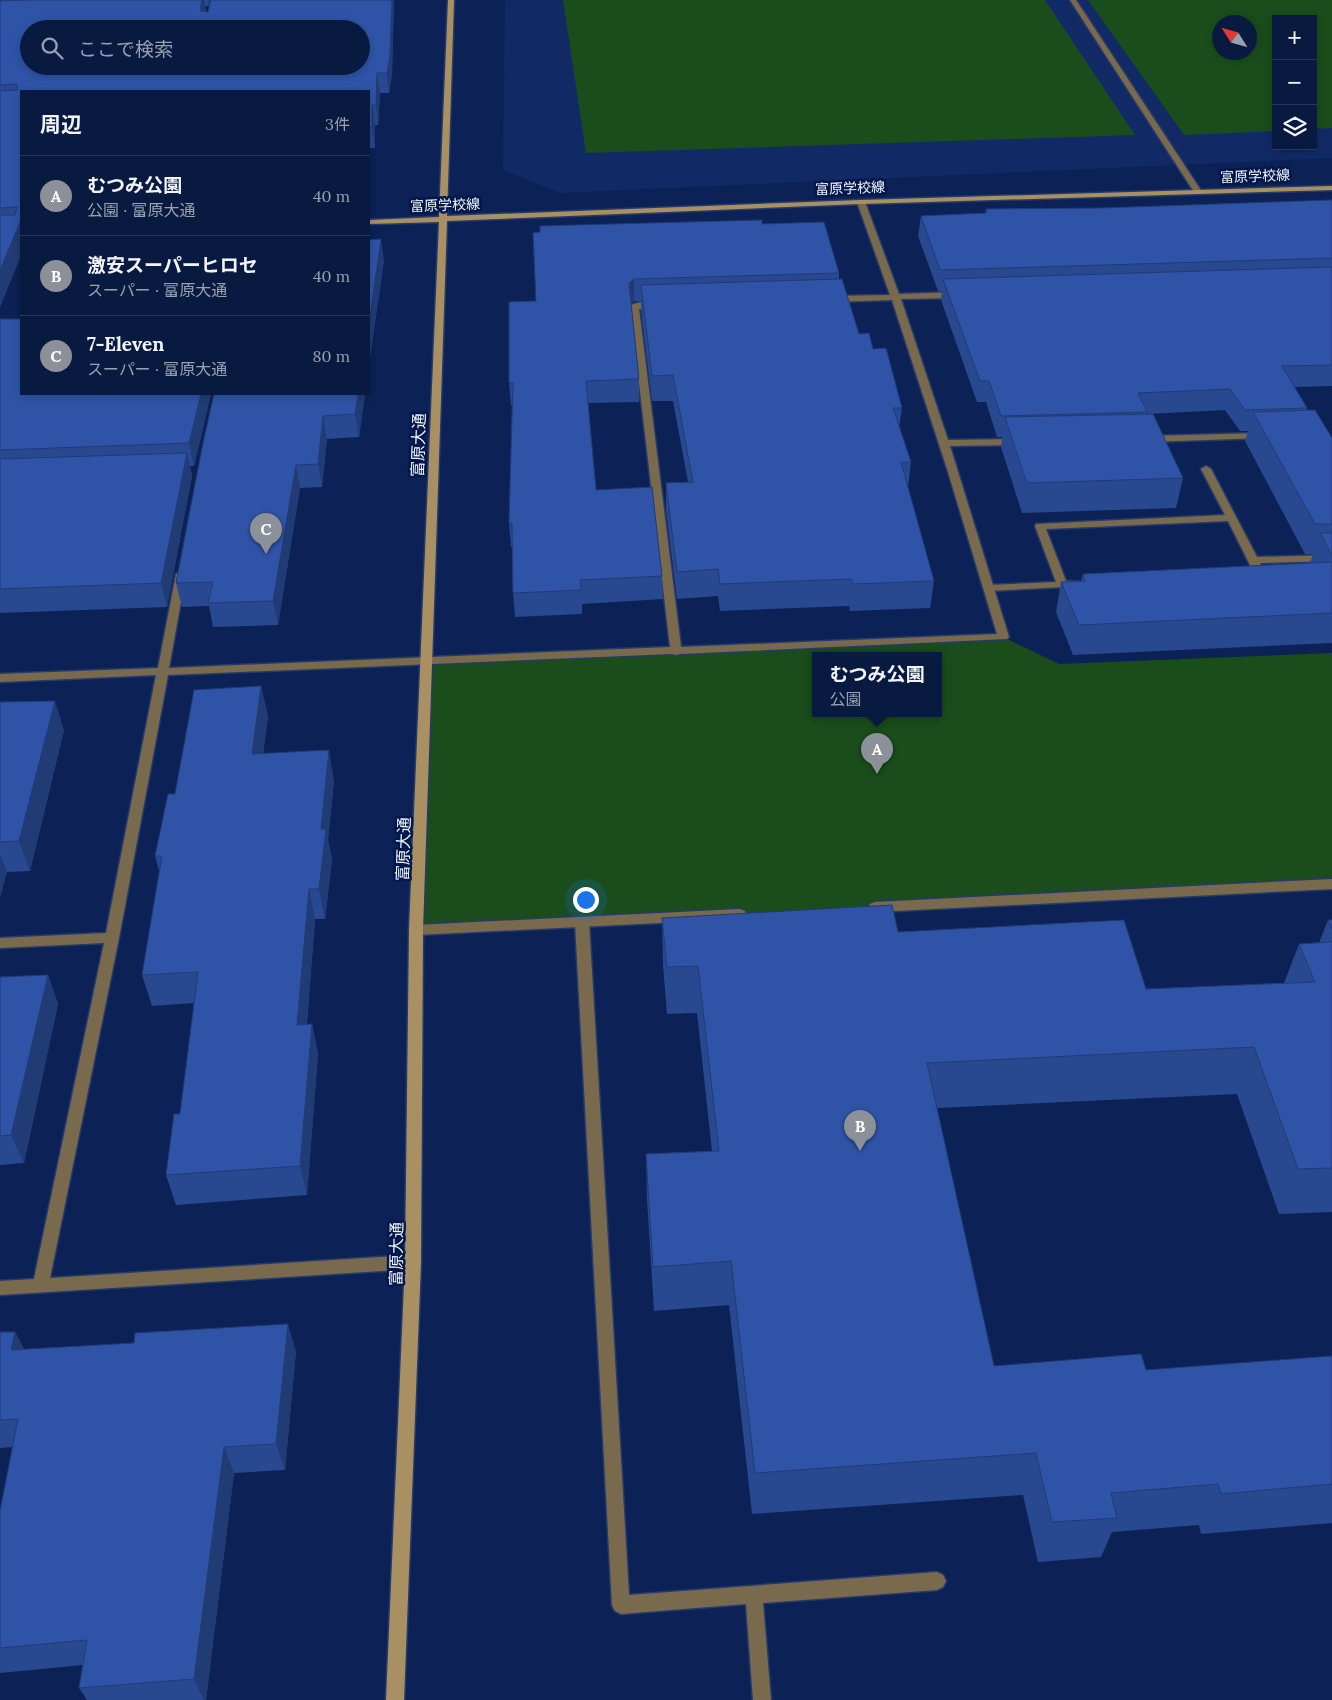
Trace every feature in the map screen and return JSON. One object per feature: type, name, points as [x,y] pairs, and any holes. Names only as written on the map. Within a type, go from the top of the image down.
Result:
[{"type":"street","name":"富原大通","points":[[395,1700],[413,1262],[416,930],[451,0]]},
{"type":"street","points":[[1073,0],[1198,192]]},
{"type":"street","name":"富原学校線","points":[[370,222],[861,202],[1332,188]]},
{"type":"street","points":[[0,678],[163,670],[676,652],[1003,637],[945,443],[897,297],[861,202]]},
{"type":"street","points":[[819,300],[966,295]]},
{"type":"street","points":[[663,305],[634,306],[676,652]]},
{"type":"street","points":[[1134,439],[1273,436]]},
{"type":"street","points":[[945,443],[1024,442]]},
{"type":"street","points":[[1206,469],[1261,576],[1241,576]]},
{"type":"street","points":[[1062,584],[1040,526],[1232,518]]},
{"type":"street","points":[[1253,560],[1332,558]]},
{"type":"street","points":[[42,1285],[112,938],[182,566]]},
{"type":"street","points":[[988,588],[1092,583]]},
{"type":"street","points":[[858,908],[1332,884]]},
{"type":"street","points":[[416,930],[750,914]]},
{"type":"street","points":[[582,922],[621,1605],[937,1581]]},
{"type":"street","points":[[0,943],[112,938]]},
{"type":"street","points":[[0,1288],[413,1262]]},
{"type":"street","points":[[754,1596],[762,1700]]},
{"type":"shaded area","points":[[505,0],[1332,0],[1332,158],[560,193],[503,170]]},
{"type":"green space","points":[[563,0],[1045,0],[1135,135],[586,153]]},
{"type":"green space","points":[[1088,0],[1332,0],[1332,128],[1317,129],[1317,15],[1272,15],[1272,131],[1184,135]]},
{"type":"green space","points":[[1003,637],[1059,664],[1332,653],[1332,884],[416,930],[425,661]]},
{"type":"building","points":[[202,0],[200,11],[208,12],[211,0],[392,0],[390,54],[387,73],[377,73],[376,105],[372,105],[372,127],[370,127],[370,90],[20,90],[20,222],[0,270],[0,215],[15,215],[17,207],[0,208],[0,91],[18,90],[16,84],[0,85],[0,1]]},
{"type":"building","points":[[1332,200],[1332,258],[940,270],[921,216],[987,213],[986,209],[1103,208]]},
{"type":"building","points":[[762,220],[762,224],[824,222],[839,273],[634,279],[629,283],[639,379],[586,381],[596,490],[652,487],[662,576],[580,580],[581,590],[513,593],[512,523],[509,523],[513,383],[509,383],[509,302],[536,301],[533,233],[540,232],[540,226]]},
{"type":"building","points":[[381,239],[370,317],[370,240]]},
{"type":"building","points":[[1332,267],[1332,365],[1282,366],[1307,408],[1245,410],[1230,389],[1138,393],[1147,412],[1001,416],[989,381],[980,381],[943,279]]},
{"type":"building","points":[[842,279],[859,334],[869,333],[873,349],[886,348],[902,408],[893,408],[911,462],[901,462],[934,581],[853,584],[851,579],[720,584],[718,569],[677,572],[666,483],[693,482],[673,375],[652,376],[641,285]]},
{"type":"building","points":[[0,319],[20,319],[20,395],[201,395],[189,443],[0,450]]},
{"type":"building","points":[[214,395],[358,395],[355,414],[323,416],[318,464],[296,465],[273,601],[208,603],[213,582],[176,583]]},
{"type":"building","points":[[1315,410],[1332,438],[1332,524],[1315,524],[1253,412]]},
{"type":"building","points":[[1153,414],[1183,478],[1027,483],[1005,417]]},
{"type":"building","points":[[187,453],[161,583],[0,589],[0,459]]},
{"type":"building","points":[[1320,533],[1332,533],[1332,555]]},
{"type":"building","points":[[1332,562],[1332,613],[1079,625],[1061,582],[1085,581],[1083,574]]},
{"type":"building","points":[[261,686],[252,754],[329,750],[321,829],[326,829],[319,889],[309,889],[297,1025],[312,1024],[300,1166],[166,1175],[174,1114],[180,1114],[198,972],[142,975],[162,856],[155,856],[168,794],[175,794],[194,690]]},
{"type":"building","points":[[55,701],[19,841],[0,842],[0,702]]},
{"type":"building","points":[[892,905],[898,932],[1124,920],[1146,989],[1315,982],[1299,944],[1332,942],[1332,1168],[1298,1169],[1254,1047],[927,1063],[994,1366],[1141,1354],[1146,1370],[1332,1356],[1332,1484],[1221,1494],[1218,1484],[1111,1493],[1117,1518],[1052,1522],[1036,1453],[755,1473],[731,1261],[653,1267],[646,1154],[719,1151],[698,966],[667,967],[662,918]]},
{"type":"building","points":[[1328,920],[1332,920],[1332,930]]},
{"type":"building","points":[[48,975],[11,1135],[0,1136],[0,977]]},
{"type":"building","points":[[288,1324],[276,1444],[224,1447],[194,1679],[79,1688],[87,1640],[0,1648],[0,1511],[18,1419],[0,1420],[0,1332],[15,1332],[11,1350],[134,1343],[135,1333]]},
{"type":"place","name":"7-Eleven","points":[[266,554]]},
{"type":"place","name":"むつみ公園","points":[[877,774]]},
{"type":"place","name":"激安スーパーヒロセ","points":[[860,1151]]}]
